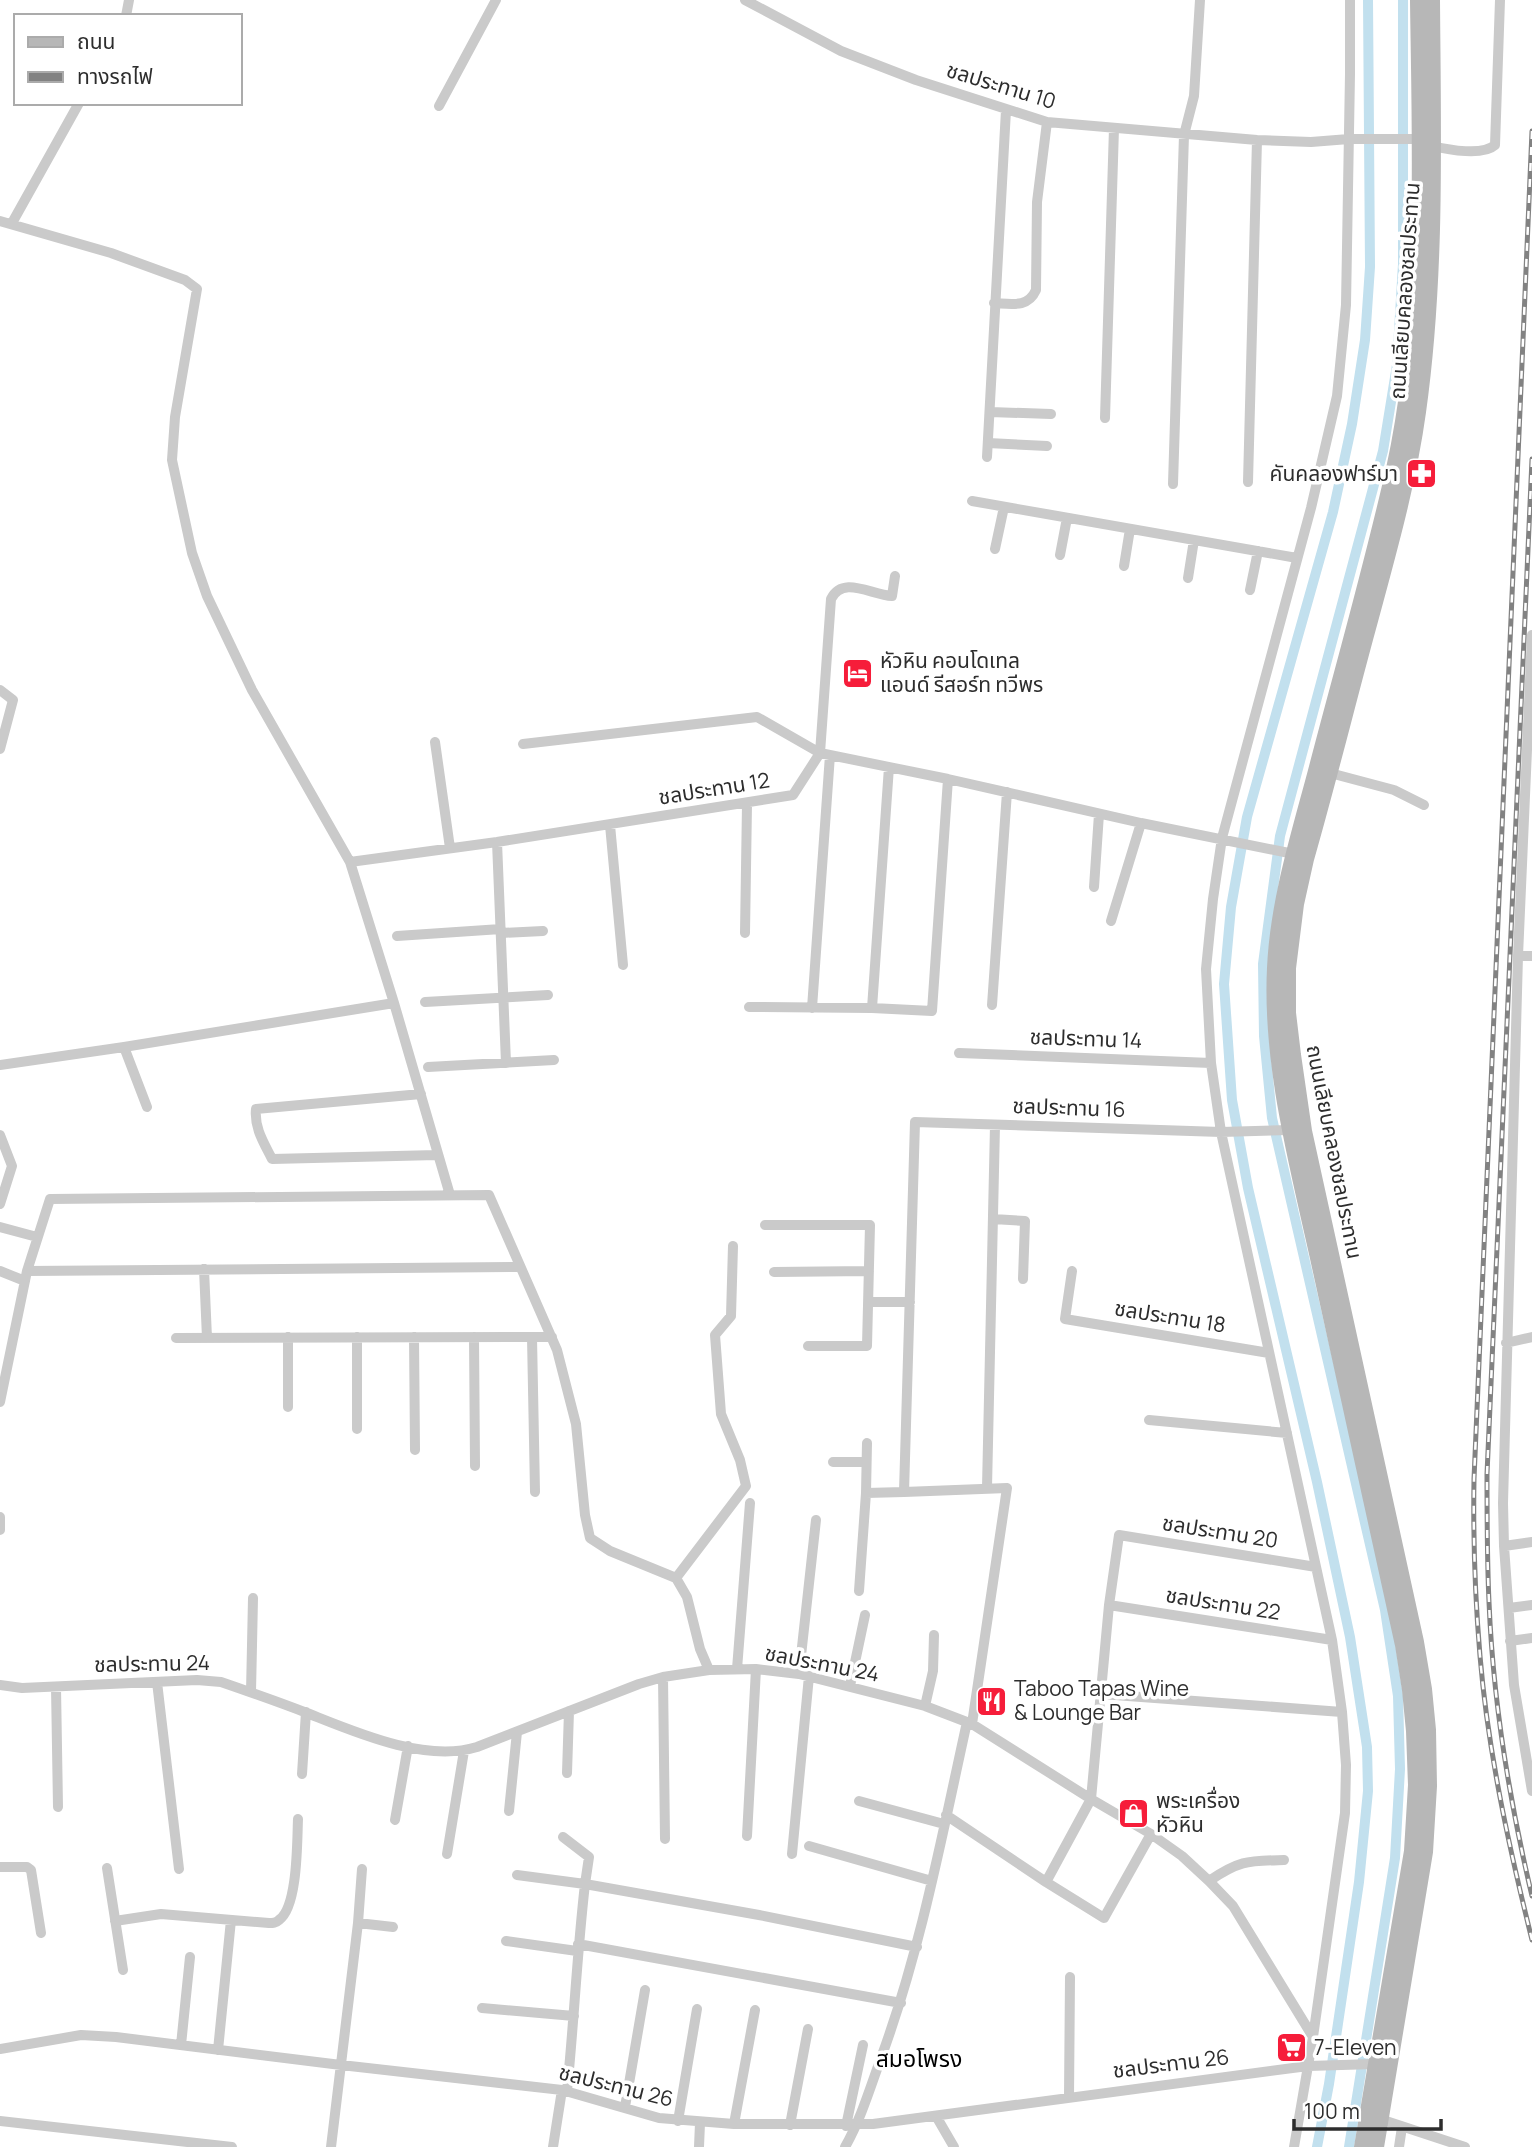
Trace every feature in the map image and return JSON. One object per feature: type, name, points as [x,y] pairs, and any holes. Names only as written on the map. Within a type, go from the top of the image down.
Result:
[{"type":"street","points":[[439,106],[496,0]]},
{"type":"street","name":"ชลประทาน 10","points":[[745,0],[841,51],[916,80],[1047,122],[1257,140],[1427,142],[1447,149],[1483,150],[1495,145],[1500,0]]},
{"type":"street","points":[[768,13],[771,0]]},
{"type":"street","points":[[1294,2147],[1313,2037],[1345,1813],[1346,1765],[1332,1640],[1221,1132],[1211,1063],[1206,969],[1222,838],[1337,396],[1346,305],[1350,0]]},
{"type":"street","name":"ถนนเลียบคลองชลประทาน","points":[[1362,2147],[1382,2065],[1425,1852],[1429,1786],[1428,1730],[1416,1642],[1304,1131],[1288,1013],[1288,968],[1296,904],[1384,568],[1408,470],[1418,414],[1430,283],[1427,142],[1418,0]]},
{"type":"street","name":"ถนนเลียบคลองชลประทาน","points":[[1376,2147],[1382,2065],[1412,1851],[1416,1786],[1410,1690],[1403,1644],[1290,1130],[1275,1014],[1275,968],[1279,927],[1294,854],[1373,553],[1404,412],[1427,142],[1432,0]]},
{"type":"street","points":[[1173,484],[1184,135],[1194,96],[1200,1]]},
{"type":"street","points":[[12,223],[78,105]]},
{"type":"street","points":[[986,457],[1006,110]]},
{"type":"street","points":[[995,303],[1023,304],[1032,298],[1037,290],[1037,202],[1047,122]]},
{"type":"street","points":[[1105,418],[1114,128]]},
{"type":"street","points":[[1248,482],[1257,140]]},
{"type":"street","points":[[0,220],[111,253],[185,280],[197,289],[176,417],[172,460],[192,553],[207,596],[253,690],[350,862],[450,1195]]},
{"type":"street","points":[[990,412],[1051,414]]},
{"type":"street","points":[[988,443],[1047,446]]},
{"type":"street","points":[[972,501],[1297,558]]},
{"type":"street","points":[[995,548],[1004,507]]},
{"type":"street","points":[[1060,555],[1066,518]]},
{"type":"street","points":[[1124,565],[1130,529]]},
{"type":"street","points":[[1188,578],[1194,540]]},
{"type":"street","points":[[1250,590],[1258,551]]},
{"type":"street","points":[[812,1008],[831,599],[834,592],[848,587],[892,596],[895,576]]},
{"type":"street","points":[[1532,635],[1518,956],[1506,1343],[1504,1546],[1514,1685],[1530,1766],[1532,1791]]},
{"type":"street","points":[[0,690],[13,700],[0,749]]},
{"type":"street","points":[[523,744],[757,717],[825,754],[1294,854]]},
{"type":"street","points":[[435,742],[450,848]]},
{"type":"street","name":"ชลประทาน 12","points":[[350,862],[793,796],[825,754]]},
{"type":"street","points":[[873,1008],[889,767]]},
{"type":"street","points":[[1330,773],[1394,790],[1424,805]]},
{"type":"street","points":[[749,1007],[932,1011],[948,779]]},
{"type":"street","points":[[992,1005],[1007,792]]},
{"type":"street","points":[[745,933],[747,804]]},
{"type":"street","points":[[1094,887],[1099,814]]},
{"type":"street","points":[[1111,921],[1141,823]]},
{"type":"street","points":[[610,825],[623,965]]},
{"type":"street","points":[[497,842],[506,1063]]},
{"type":"street","points":[[397,936],[543,931]]},
{"type":"street","points":[[1518,956],[1532,956]]},
{"type":"street","points":[[425,1002],[548,995]]},
{"type":"street","points":[[0,1065],[394,1003]]},
{"type":"street","points":[[124,1047],[147,1107]]},
{"type":"street","name":"ชลประทาน 14","points":[[960,1053],[1211,1063]]},
{"type":"street","points":[[428,1067],[554,1060]]},
{"type":"street","points":[[421,1094],[256,1110],[255,1119],[259,1134],[272,1159],[437,1155]]},
{"type":"street","name":"ชลประทาน 16","points":[[910,1302],[915,1122],[1221,1132],[1290,1130]]},
{"type":"street","points":[[987,1488],[995,1125]]},
{"type":"street","points":[[0,1135],[12,1166],[0,1204]]},
{"type":"street","points":[[0,1402],[26,1276],[50,1199],[489,1195],[552,1337],[576,1424],[585,1515],[590,1538],[610,1551],[676,1578],[687,1597],[700,1649],[709,1671]]},
{"type":"street","points":[[993,1219],[1025,1221],[1023,1279]]},
{"type":"street","points":[[765,1225],[870,1225],[867,1346],[808,1346]]},
{"type":"street","points":[[0,1227],[37,1237]]},
{"type":"street","points":[[676,1578],[746,1486],[740,1460],[721,1414],[715,1335],[731,1316],[733,1246]]},
{"type":"street","points":[[0,1271],[26,1276],[204,1269],[520,1267]]},
{"type":"street","points":[[204,1269],[207,1338]]},
{"type":"street","points":[[774,1272],[869,1271]]},
{"type":"street","name":"ชลประทาน 18","points":[[1072,1271],[1065,1319],[1269,1353]]},
{"type":"street","points":[[868,1302],[910,1302],[904,1493]]},
{"type":"street","points":[[288,1337],[288,1407]]},
{"type":"street","points":[[357,1429],[358,1337]]},
{"type":"street","points":[[414,1337],[415,1450]]},
{"type":"street","points":[[474,1337],[475,1466]]},
{"type":"street","points":[[532,1337],[536,1492]]},
{"type":"street","points":[[176,1338],[552,1337]]},
{"type":"street","points":[[1506,1343],[1532,1337]]},
{"type":"street","points":[[1149,1420],[1286,1433]]},
{"type":"street","points":[[859,1591],[867,1443]]},
{"type":"street","points":[[833,1462],[866,1462]]},
{"type":"street","points":[[845,2147],[901,2003],[917,1947],[970,1723],[1007,1488],[866,1493]]},
{"type":"street","points":[[737,1669],[750,1503]]},
{"type":"street","points":[[0,1517],[0,1530]]},
{"type":"street","points":[[792,1854],[816,1520]]},
{"type":"street","name":"ชลประทาน 20","points":[[1110,1605],[1119,1535],[1316,1567]]},
{"type":"street","points":[[1504,1546],[1532,1542]]},
{"type":"street","points":[[251,1692],[253,1598]]},
{"type":"street","points":[[1046,1882],[1091,1799],[1110,1605]]},
{"type":"street","name":"ชลประทาน 22","points":[[1110,1605],[1332,1640]]},
{"type":"street","points":[[1509,1608],[1532,1605]]},
{"type":"street","points":[[850,1686],[865,1615]]},
{"type":"street","points":[[925,1706],[933,1671],[934,1635]]},
{"type":"street","points":[[1510,1641],[1532,1638]]},
{"type":"street","points":[[747,1836],[756,1669]]},
{"type":"street","name":"ชลประทาน 24","points":[[1,1686],[56,1687],[197,1680],[221,1682],[360,1734],[428,1751],[464,1751],[639,1684],[663,1677],[709,1671],[756,1669],[804,1675],[925,1706],[970,1723],[1182,1856],[1233,1906],[1313,2037]]},
{"type":"street","points":[[663,1677],[665,1839]]},
{"type":"street","points":[[157,1682],[179,1869]]},
{"type":"street","points":[[56,1687],[58,1807]]},
{"type":"street","points":[[1101,1694],[1342,1712]]},
{"type":"street","points":[[567,1773],[569,1711]]},
{"type":"street","points":[[302,1774],[306,1712]]},
{"type":"street","points":[[1520,1718],[1532,1716]]},
{"type":"street","points":[[509,1811],[517,1732]]},
{"type":"street","points":[[395,1820],[408,1746]]},
{"type":"street","points":[[447,1854],[464,1751]]},
{"type":"street","points":[[859,1801],[945,1820],[1104,1918],[1150,1834]]},
{"type":"street","points":[[115,1922],[160,1914],[277,1922],[282,1918],[295,1888],[298,1819]]},
{"type":"street","points":[[553,2147],[565,2091],[589,1857],[563,1838]]},
{"type":"street","points":[[810,1846],[932,1881]]},
{"type":"street","points":[[1209,1881],[1231,1866],[1249,1861],[1284,1860]]},
{"type":"street","points":[[0,1867],[27,1867],[31,1870],[41,1933]]},
{"type":"street","points":[[107,1868],[122,1970]]},
{"type":"street","points":[[331,2147],[362,1869]]},
{"type":"street","points":[[517,1875],[585,1884],[759,1915],[917,1947]]},
{"type":"street","points":[[218,2050],[231,1920]]},
{"type":"street","points":[[358,1923],[393,1927]]},
{"type":"street","points":[[506,1941],[578,1947],[901,2003]]},
{"type":"street","points":[[181,2045],[190,1957]]},
{"type":"street","points":[[1069,2097],[1070,1977]]},
{"type":"street","points":[[625,2107],[645,1990]]},
{"type":"street","points":[[482,2008],[574,2016]]},
{"type":"street","points":[[678,2121],[697,2009]]},
{"type":"street","points":[[734,2124],[755,2010]]},
{"type":"street","points":[[790,2125],[808,2029]]},
{"type":"street","name":"ชลประทาน 26","points":[[0,2049],[90,2035],[565,2091],[678,2121],[790,2125],[852,2125],[936,2116],[1308,2066],[1382,2065]]},
{"type":"street","points":[[852,2125],[863,2045]]},
{"type":"street","points":[[936,2116],[954,2147]]},
{"type":"street","points":[[1380,2119],[1465,2147]]},
{"type":"street","points":[[0,2121],[232,2147]]},
{"type":"street","points":[[699,2147],[700,2123]]},
{"type":"street","points":[[1399,2147],[1402,2127]]},
{"type":"waterway","points":[[1317,2147],[1359,1882],[1368,1791],[1367,1747],[1350,1637],[1317,1482],[1248,1188],[1232,1100],[1224,984],[1231,907],[1247,817],[1333,512],[1352,424],[1365,340],[1370,267],[1368,0]]},
{"type":"waterway","points":[[1349,2147],[1395,1858],[1400,1769],[1398,1696],[1385,1610],[1272,1118],[1264,1036],[1263,964],[1280,836],[1383,451],[1397,365],[1403,264],[1403,0]]},
{"type":"railway","points":[[1532,131],[1474,1479],[1477,1612],[1488,1728],[1508,1835],[1532,1940]]},
{"type":"railway","points":[[1532,459],[1487,1474],[1488,1586],[1494,1676],[1509,1786],[1532,1896]]},
{"type":"place","name":"คันคลองฟาร์มา","points":[[1421,474]]},
{"type":"place","name":"หัวหิน คอนโดเทล แอนด์ รีสอร์ท ทวีพร","points":[[857,673]]},
{"type":"place","name":"Taboo Tapas Wine & Lounge Bar","points":[[991,1701]]},
{"type":"place","name":"พระเครื่อง หัวหิน","points":[[1133,1813]]},
{"type":"place","name":"7-Eleven","points":[[1291,2048]]},
{"type":"district","name":"สมอโพรง","points":[[919,2059]]}]
